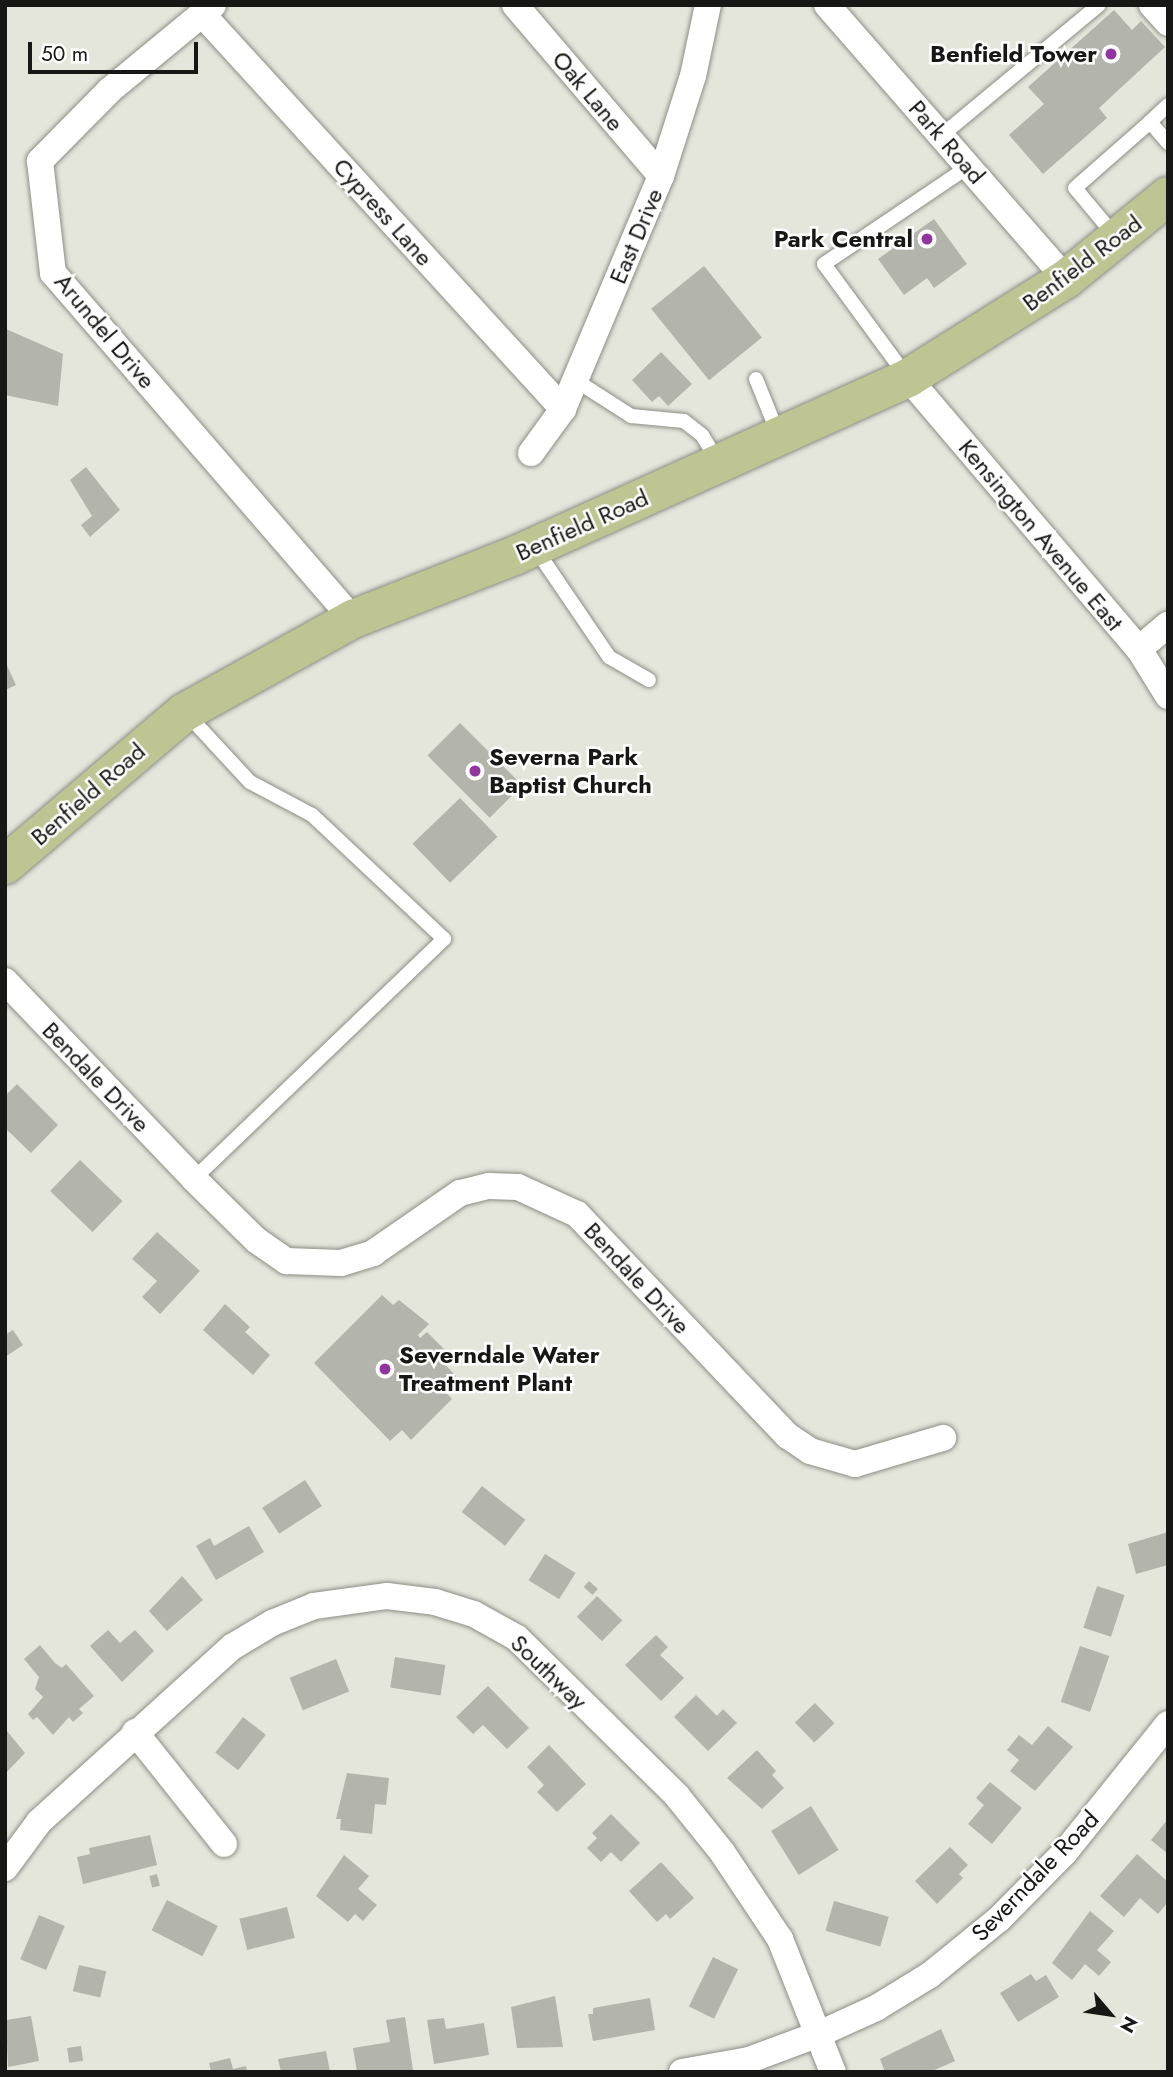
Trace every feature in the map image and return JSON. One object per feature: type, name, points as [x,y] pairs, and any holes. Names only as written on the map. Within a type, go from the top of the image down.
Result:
[{"type":"main road","name":"Benfield Road","points":[[5,865],[185,712],[353,619],[534,547],[908,378],[1066,279],[1168,196]]},
{"type":"street","name":"Oak Lane","points":[[515,5],[661,176]]},
{"type":"street","name":"East Drive","points":[[531,453],[563,409],[661,176],[693,76],[708,5]]},
{"type":"street","name":"Park Road","points":[[827,5],[1066,279]]},
{"type":"street","points":[[1152,5],[1168,23]]},
{"type":"street","name":"Cypress Lane","points":[[208,10],[563,409]]},
{"type":"street","name":"Arundel Drive","points":[[208,10],[110,90],[40,160],[53,273],[353,619]]},
{"type":"street","name":"Kensington Avenue East","points":[[908,378],[1139,649],[1168,696]]},
{"type":"street","points":[[1139,649],[1168,625]]},
{"type":"street","name":"Bendale Drive","points":[[5,981],[194,1179],[256,1240],[286,1261],[314,1265],[373,1253],[460,1192],[489,1186],[518,1187],[577,1214],[788,1436],[810,1451],[855,1464],[943,1438]]},
{"type":"street","name":"Southway","points":[[5,1868],[40,1822],[135,1732],[232,1647],[272,1623],[314,1605],[387,1596],[435,1602],[474,1614],[517,1638],[677,1796],[722,1852],[780,1939],[833,2072]]},
{"type":"street","name":"Severndale Road","points":[[682,2072],[749,2060],[819,2034],[876,2008],[930,1975],[999,1919],[1065,1852],[1168,1724]]},
{"type":"street","points":[[135,1732],[224,1844]]},
{"type":"lane","points":[[941,136],[1099,5]]},
{"type":"lane","points":[[1117,238],[1074,188],[1168,106]]},
{"type":"lane","points":[[1150,122],[1168,143]]},
{"type":"lane","points":[[908,378],[824,264],[968,167]]},
{"type":"lane","points":[[756,379],[779,437]]},
{"type":"lane","points":[[575,380],[631,416],[684,421],[702,435],[719,463]]},
{"type":"lane","points":[[534,547],[609,657],[649,680]]},
{"type":"lane","points":[[185,712],[250,782],[312,816],[444,939],[194,1179]]},
{"type":"building","points":[[1114,10],[1132,30],[1141,21],[1165,47],[1099,108],[1107,118],[1043,174],[1009,135],[1044,104],[1028,87]]},
{"type":"building","name":"Park Central","points":[[934,219],[967,264],[934,288],[927,278],[904,295],[878,259]]},
{"type":"building","points":[[704,266],[762,337],[709,380],[651,309]]},
{"type":"building","points":[[6,329],[63,354],[58,406],[5,395]]},
{"type":"building","points":[[661,352],[692,384],[668,406],[659,396],[652,402],[632,380]]},
{"type":"building","points":[[86,467],[120,510],[90,537],[81,525],[92,516],[70,480]]},
{"type":"building","points":[[5,661],[16,685],[5,690]]},
{"type":"building","name":"Severna Park Baptist Church","points":[[460,723],[522,785],[490,818],[427,756]]},
{"type":"building","points":[[460,798],[498,837],[450,883],[413,844]]},
{"type":"building","points":[[17,1084],[58,1125],[31,1153],[5,1128],[5,1096]]},
{"type":"building","points":[[80,1160],[122,1201],[93,1232],[50,1191]]},
{"type":"building","points":[[157,1232],[200,1271],[160,1314],[142,1297],[157,1281],[132,1259]]},
{"type":"building","name":"Severndale Water Treatment Plant","points":[[382,1295],[393,1305],[399,1300],[429,1324],[418,1335],[420,1338],[427,1332],[446,1351],[439,1358],[456,1376],[443,1389],[452,1399],[411,1440],[402,1430],[390,1441],[314,1363]]},
{"type":"building","points":[[225,1304],[250,1327],[245,1332],[270,1355],[253,1375],[203,1330]]},
{"type":"building","points":[[13,1330],[23,1345],[5,1357],[5,1335]]},
{"type":"building","points":[[305,1480],[322,1506],[279,1534],[262,1508]]},
{"type":"building","points":[[482,1486],[525,1520],[505,1546],[462,1512]]},
{"type":"building","points":[[249,1526],[264,1552],[216,1580],[196,1546],[210,1538],[214,1546]]},
{"type":"building","points":[[1168,1532],[1168,1565],[1136,1574],[1128,1544]]},
{"type":"building","points":[[545,1554],[576,1573],[559,1599],[529,1580]]},
{"type":"building","points":[[182,1576],[203,1600],[167,1631],[149,1611]]},
{"type":"building","points":[[589,1581],[598,1589],[593,1595],[584,1587]]},
{"type":"building","points":[[1097,1586],[1125,1595],[1111,1637],[1083,1628]]},
{"type":"building","points":[[597,1596],[622,1620],[602,1641],[577,1617]]},
{"type":"building","points":[[108,1630],[120,1643],[135,1630],[154,1651],[122,1682],[90,1646]]},
{"type":"building","points":[[656,1635],[668,1647],[660,1655],[684,1678],[661,1701],[625,1665]]},
{"type":"building","points":[[40,1645],[55,1663],[62,1668],[66,1664],[94,1696],[79,1709],[83,1713],[73,1722],[69,1717],[53,1735],[37,1717],[33,1720],[28,1714],[43,1697],[35,1689],[39,1677],[24,1659]]},
{"type":"building","points":[[1080,1646],[1109,1656],[1090,1712],[1061,1702]]},
{"type":"building","points":[[395,1657],[445,1665],[441,1696],[390,1688]]},
{"type":"building","points":[[336,1659],[349,1691],[303,1710],[290,1678]]},
{"type":"building","points":[[488,1686],[529,1728],[507,1749],[483,1725],[473,1734],[456,1717]]},
{"type":"building","points":[[696,1695],[717,1716],[723,1709],[737,1723],[708,1751],[674,1717]]},
{"type":"building","points":[[815,1703],[834,1723],[814,1743],[795,1722]]},
{"type":"building","points":[[243,1717],[266,1735],[238,1770],[215,1752]]},
{"type":"building","points":[[1048,1726],[1073,1747],[1035,1791],[1010,1771],[1019,1760],[1007,1750],[1019,1735],[1032,1745]]},
{"type":"building","points":[[7,1731],[25,1753],[5,1774],[5,1732]]},
{"type":"building","points":[[549,1745],[586,1784],[557,1812],[537,1792],[544,1785],[527,1767]]},
{"type":"building","points":[[757,1750],[776,1771],[772,1775],[784,1788],[762,1809],[727,1778]]},
{"type":"building","points":[[347,1773],[389,1778],[386,1805],[375,1804],[372,1834],[340,1830],[341,1819],[336,1819]]},
{"type":"building","points":[[990,1782],[1022,1808],[992,1844],[968,1824],[984,1805],[976,1798]]},
{"type":"building","points":[[811,1806],[839,1850],[799,1875],[771,1831]]},
{"type":"building","points":[[611,1814],[640,1843],[621,1862],[611,1852],[601,1862],[587,1848],[597,1838],[592,1833]]},
{"type":"building","points":[[1168,1819],[1168,1854],[1151,1840]]},
{"type":"building","points":[[150,1835],[157,1865],[83,1884],[77,1857],[90,1854],[89,1848]]},
{"type":"building","points":[[950,1847],[968,1865],[959,1874],[963,1878],[937,1904],[915,1881]]},
{"type":"building","points":[[1137,1854],[1168,1882],[1168,1902],[1158,1914],[1140,1898],[1124,1917],[1100,1896]]},
{"type":"building","points":[[344,1855],[369,1876],[358,1889],[377,1905],[363,1921],[355,1914],[348,1922],[316,1896]]},
{"type":"building","points":[[661,1862],[694,1898],[670,1919],[666,1914],[657,1922],[629,1891]]},
{"type":"building","points":[[157,1874],[160,1886],[152,1888],[149,1876]]},
{"type":"building","points":[[167,1900],[218,1926],[202,1956],[152,1930]]},
{"type":"building","points":[[834,1901],[889,1917],[880,1947],[825,1931]]},
{"type":"building","points":[[287,1907],[295,1938],[247,1950],[239,1919]]},
{"type":"building","points":[[1090,1911],[1114,1931],[1097,1950],[1111,1962],[1099,1976],[1085,1964],[1072,1980],[1052,1963]]},
{"type":"building","points":[[39,1915],[65,1926],[46,1970],[20,1959]]},
{"type":"building","points":[[713,1957],[738,1969],[714,2019],[689,2006]]},
{"type":"building","points":[[79,1965],[106,1971],[100,1998],[73,1991]]},
{"type":"building","points":[[1031,1974],[1036,1981],[1046,1975],[1059,1997],[1018,2022],[1000,1993]]},
{"type":"building","points":[[555,1996],[563,2047],[517,2048],[511,2007]]},
{"type":"building","points":[[650,1998],[655,2030],[593,2041],[588,2014],[593,2014],[593,2008]]},
{"type":"building","points":[[31,2016],[39,2061],[8,2067],[6,2020]]},
{"type":"building","points":[[405,2017],[413,2070],[357,2072],[353,2048],[390,2042],[386,2020]]},
{"type":"building","points":[[444,2018],[446,2029],[484,2023],[489,2055],[434,2064],[427,2020]]},
{"type":"building","points":[[941,2029],[955,2061],[930,2072],[885,2072],[880,2059]]},
{"type":"building","points":[[81,2046],[83,2061],[69,2063],[67,2048]]},
{"type":"building","points":[[326,2051],[330,2072],[281,2072],[278,2059]]},
{"type":"building","points":[[230,2058],[233,2069],[246,2066],[247,2072],[211,2072],[209,2063]]},
{"type":"place","name":"Benfield Tower","points":[[1111,54]]},
{"type":"place","name":"Park Central","points":[[927,239]]},
{"type":"place","name":"Severna Park Baptist Church","points":[[475,771]]},
{"type":"place","name":"Severndale Water Treatment Plant","points":[[385,1369]]}]
